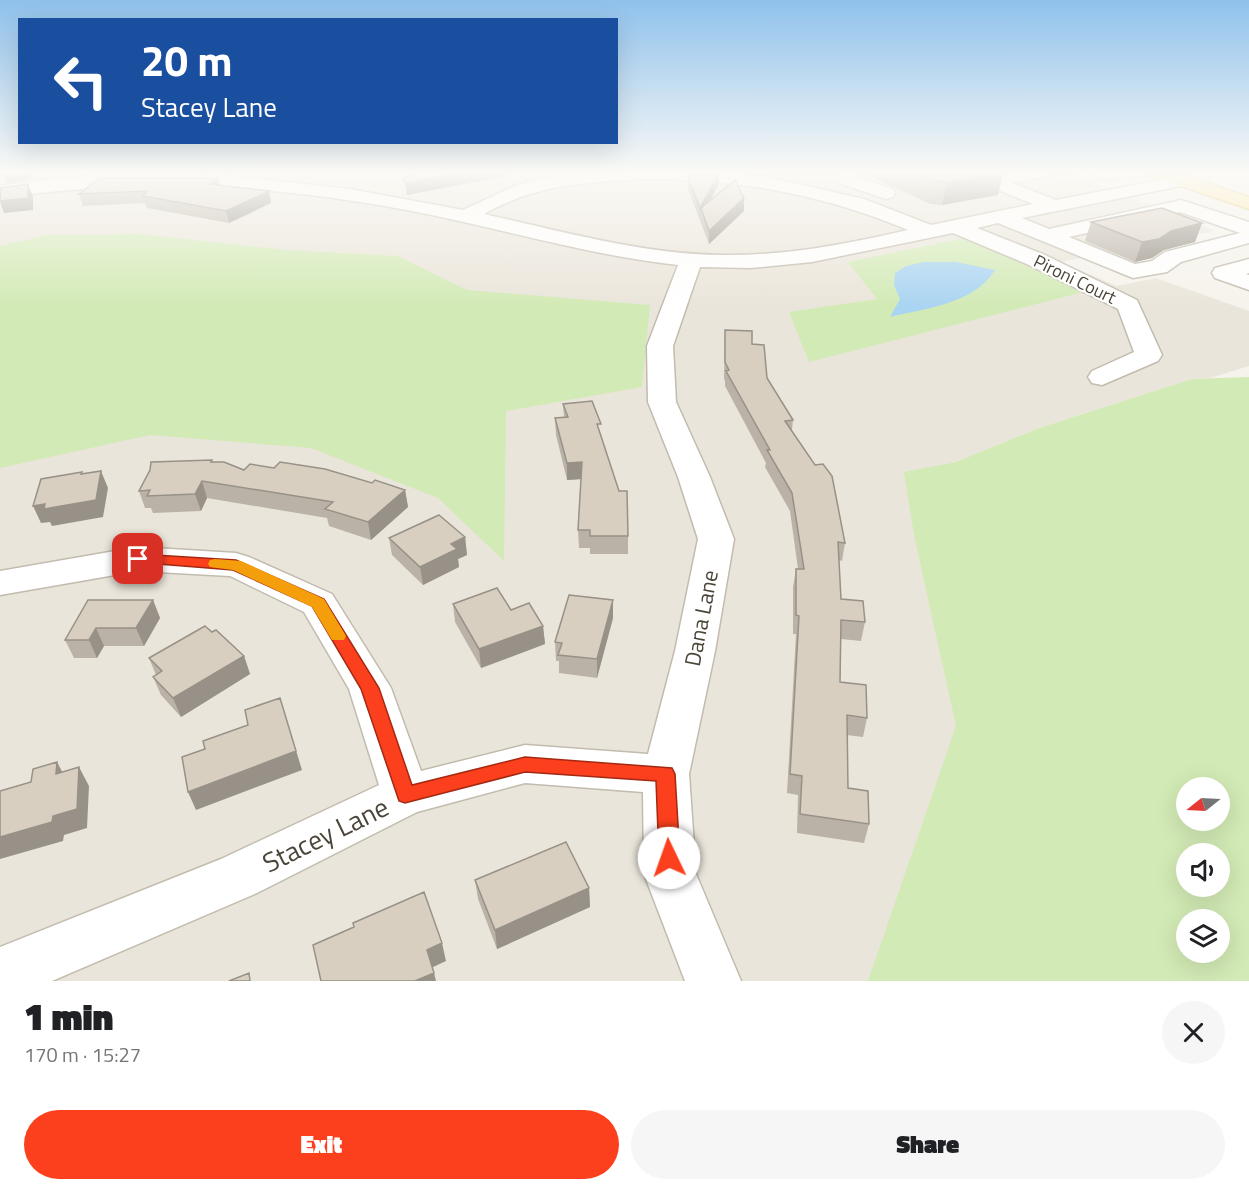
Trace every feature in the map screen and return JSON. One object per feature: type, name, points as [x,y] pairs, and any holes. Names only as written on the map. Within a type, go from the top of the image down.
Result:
[{"type":"street","points":[[469,217],[606,248],[691,260],[771,261],[843,252],[1010,217]]},
{"type":"street","points":[[891,217],[929,232]]},
{"type":"street","points":[[1047,236],[1133,217]]},
{"type":"street","points":[[1165,217],[1243,236]]},
{"type":"street","points":[[1004,218],[1133,271],[1160,267],[1173,257],[1243,236]]},
{"type":"street","name":"Pironi Court","points":[[957,227],[1036,260],[1128,305],[1149,355],[1102,376]]},
{"type":"street","name":"Dana Lane","points":[[691,260],[660,345],[662,402],[694,477],[716,539],[696,651],[666,774],[670,874],[713,981]]},
{"type":"street","points":[[1249,266],[1223,273],[1249,283]]},
{"type":"street","points":[[0,584],[138,559],[225,564],[236,565],[318,603],[370,688],[405,795]]},
{"type":"street","name":"Stacey Lane","points":[[0,975],[239,876],[405,795],[525,764],[666,774]]},
{"type":"shaded area","points":[[0,217],[1179,217],[1215,231],[1061,262],[1117,286],[1156,278],[1249,311],[1249,366],[1210,378],[1192,379],[1039,428],[956,462],[917,470],[1018,672],[914,981],[0,981]]},
{"type":"green space","points":[[139,234],[286,250],[398,256],[467,290],[650,305],[642,387],[506,411],[504,561],[438,498],[311,448],[150,435],[0,468],[0,246],[47,235]]},
{"type":"green space","points":[[965,238],[1084,292],[809,362],[789,312],[877,299],[848,262]]},
{"type":"green space","points":[[1249,377],[1249,981],[868,981],[956,726],[914,535],[904,472],[956,462],[1039,428],[1192,379]]},
{"type":"water","points":[[924,262],[956,262],[995,270],[975,290],[962,297],[934,307],[890,317],[900,299],[894,285],[895,273],[906,266]]},
{"type":"building","points":[[704,217],[724,217],[709,231]]},
{"type":"building","points":[[1117,217],[1185,217],[1202,223],[1171,231],[1159,239],[1142,242],[1091,222]]},
{"type":"building","points":[[725,330],[752,331],[752,344],[764,345],[767,378],[793,420],[785,421],[815,465],[823,464],[832,476],[845,543],[838,542],[841,599],[863,601],[865,622],[841,620],[840,682],[866,685],[867,718],[847,715],[848,788],[868,791],[869,824],[800,814],[802,776],[790,774],[799,616],[796,615],[796,569],[804,569],[792,493],[726,371],[729,370],[725,362]]},
{"type":"building","points":[[592,401],[601,424],[597,424],[619,491],[627,491],[628,536],[590,536],[590,530],[578,530],[582,462],[567,463],[555,418],[568,417],[563,404]]},
{"type":"building","points":[[212,460],[211,462],[224,462],[244,470],[250,464],[274,468],[280,462],[325,469],[372,483],[375,480],[405,490],[368,522],[325,509],[333,502],[202,481],[195,494],[147,496],[150,490],[139,491],[150,470],[151,462]]},
{"type":"building","points":[[101,471],[96,500],[44,509],[45,504],[33,506],[41,479]]},
{"type":"building","points":[[439,515],[465,537],[451,544],[457,549],[420,567],[389,538]]},
{"type":"building","points":[[497,588],[511,610],[529,603],[543,626],[479,649],[453,604]]},
{"type":"building","points":[[569,595],[613,600],[597,659],[558,655],[562,643],[555,642]]},
{"type":"building","points":[[88,600],[153,600],[136,628],[96,628],[89,640],[65,640]]},
{"type":"building","points":[[205,626],[212,632],[216,630],[244,656],[173,698],[153,677],[162,671],[149,658]]},
{"type":"building","points":[[280,698],[296,751],[188,792],[182,757],[205,749],[203,741],[248,725],[245,710]]},
{"type":"building","points":[[57,762],[56,774],[79,767],[77,809],[53,816],[52,822],[0,837],[0,791],[31,782],[33,769]]},
{"type":"building","points":[[566,842],[589,888],[495,930],[475,880]]},
{"type":"building","points":[[424,892],[442,943],[427,950],[434,973],[415,981],[321,981],[313,945],[354,927],[353,923]]},
{"type":"building","points":[[249,973],[250,981],[229,981]]},
{"type":"slow traffic","points":[[215,564],[236,565],[318,603],[338,636]]},
{"type":"route","points":[[138,559],[236,565],[318,603],[370,688],[405,795],[525,764],[666,774],[669,858]]}]
